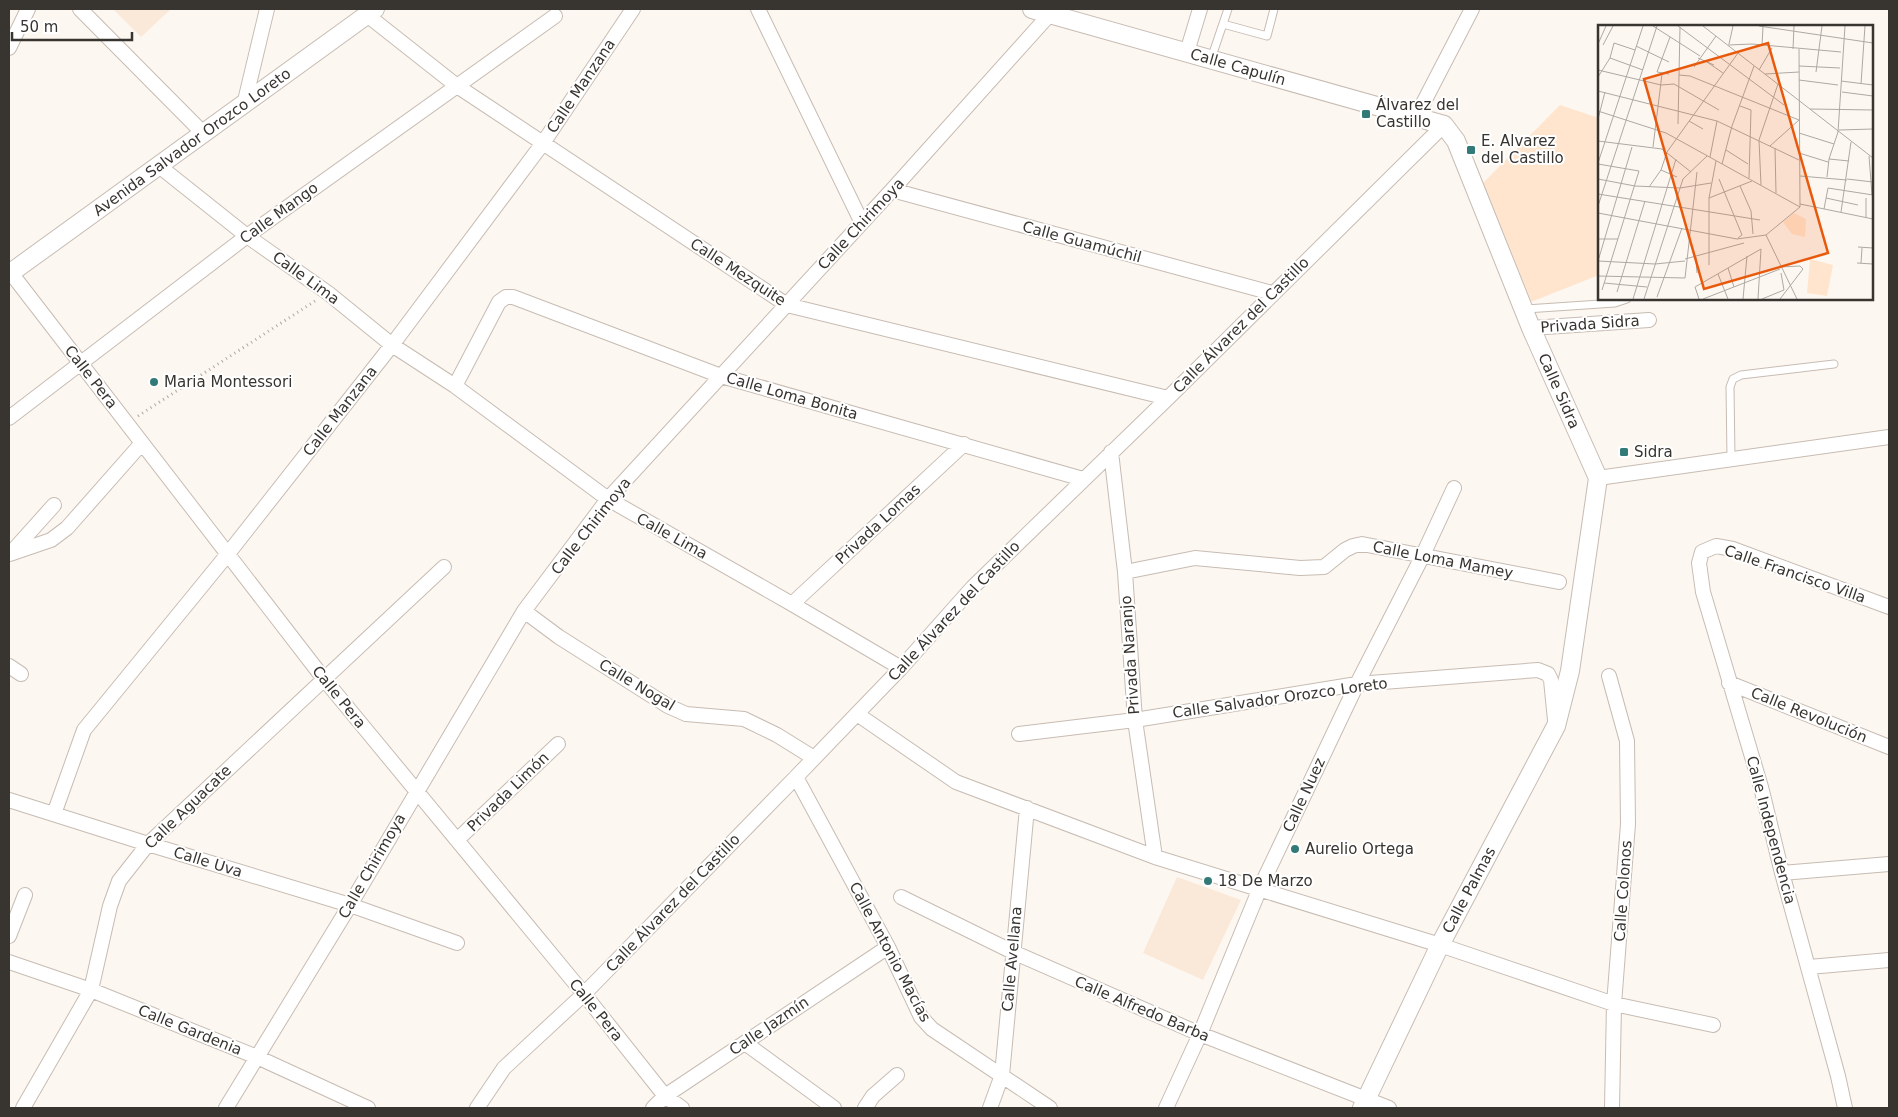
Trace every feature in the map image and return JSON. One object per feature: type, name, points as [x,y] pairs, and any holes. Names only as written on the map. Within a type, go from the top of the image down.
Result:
[{"type":"street","points":[[9,48],[28,9]]},
{"type":"street","points":[[80,9],[204,134]]},
{"type":"street","points":[[244,105],[267,9]]},
{"type":"street","name":"Calle Manzana","points":[[54,814],[84,730],[227,555],[392,346],[543,143],[633,9]]},
{"type":"street","points":[[758,9],[862,223]]},
{"type":"street","name":"Calle Capulín","points":[[1032,9],[1444,125]]},
{"type":"street","points":[[1187,52],[1200,9]]},
{"type":"street","points":[[1416,117],[1472,9]]},
{"type":"street","name":"Avenida Salvador Orozco Loreto","points":[[10,274],[371,12]]},
{"type":"street","name":"Calle Mezquite","points":[[371,12],[457,86],[787,305],[1168,398]]},
{"type":"street","name":"Calle Chirimoya","points":[[226,1108],[524,612],[608,499],[862,223],[1050,14]]},
{"type":"street","name":"Calle Mango","points":[[9,418],[247,236],[555,16]]},
{"type":"street","name":"Calle Álvarez del Castillo","points":[[476,1108],[504,1068],[584,994],[857,714],[973,588],[1444,125]]},
{"type":"street","name":"Calle Sidra","points":[[1444,125],[1456,141],[1531,328],[1598,478]]},
{"type":"street","name":"Calle Lima","points":[[159,166],[247,236],[328,293],[392,346],[455,386],[608,499],[901,668]]},
{"type":"street","name":"Calle Guamúchil","points":[[892,190],[1272,293]]},
{"type":"street","name":"Calle Pera","points":[[10,274],[324,679],[584,994],[665,1096],[682,1108]]},
{"type":"street","name":"Calle Loma Bonita","points":[[455,386],[499,302],[506,297],[514,298],[721,376],[1084,478]]},
{"type":"street","name":"Privada Sidra","points":[[1531,328],[1649,320]]},
{"type":"street","points":[[1598,478],[1889,437]]},
{"type":"street","points":[[9,555],[51,540],[67,528],[142,443]]},
{"type":"street","name":"Privada Lomas","points":[[792,604],[964,444]]},
{"type":"street","name":"Privada Naranjo","points":[[1111,452],[1125,572],[1134,720],[1155,857]]},
{"type":"street","name":"Calle Palmas","points":[[1364,1103],[1440,945],[1556,726],[1570,671],[1598,478]]},
{"type":"street","name":"Calle Nuez","points":[[1166,1108],[1200,1034],[1260,888],[1357,684],[1422,557],[1454,488]]},
{"type":"street","points":[[9,555],[54,505]]},
{"type":"street","name":"Calle Loma Mamey","points":[[1125,572],[1195,558],[1300,568],[1324,567],[1345,550],[1362,544],[1559,582]]},
{"type":"street","name":"Calle Francisco Villa","points":[[1702,552],[1716,546],[1733,549],[1889,607]]},
{"type":"street","name":"Calle Independencia","points":[[1702,552],[1698,563],[1704,592],[1761,787],[1845,1108]]},
{"type":"street","name":"Calle Aguacate","points":[[23,1108],[91,990],[110,906],[119,882],[148,844],[444,567]]},
{"type":"street","name":"Calle Nogal","points":[[524,612],[668,706],[686,714],[744,719],[777,735],[814,758]]},
{"type":"street","points":[[9,666],[21,674]]},
{"type":"street","name":"Calle Salvador Orozco Loreto","points":[[1019,734],[1134,720],[1357,684],[1543,671],[1548,674],[1551,680],[1556,726]]},
{"type":"street","name":"Calle Colonos","points":[[1609,676],[1627,741],[1628,824],[1614,1004],[1615,1108]]},
{"type":"street","name":"Calle Revolución","points":[[1730,683],[1889,747]]},
{"type":"street","points":[[857,714],[956,782],[1155,857],[1440,945],[1614,1004],[1713,1025]]},
{"type":"street","name":"Privada Limón","points":[[457,840],[558,744]]},
{"type":"street","name":"Calle Antonio Macías","points":[[796,776],[888,947],[921,1017],[932,1030],[1050,1108]]},
{"type":"street","name":"Calle Uva","points":[[9,800],[148,844],[350,904],[457,943]]},
{"type":"street","name":"Calle Avellana","points":[[990,1108],[1002,1075],[1012,952],[1027,808]]},
{"type":"street","points":[[1782,873],[1889,864]]},
{"type":"street","points":[[9,936],[25,895]]},
{"type":"street","name":"Calle Alfredo Barba","points":[[901,897],[1012,952],[1200,1034],[1364,1103],[1389,1108]]},
{"type":"street","name":"Calle Jazmín","points":[[653,1108],[665,1096],[888,947]]},
{"type":"street","points":[[1809,967],[1889,960]]},
{"type":"street","name":"Calle Gardenia","points":[[9,962],[91,990],[257,1057],[368,1108]]},
{"type":"street","points":[[745,1043],[834,1108]]},
{"type":"street","points":[[865,1108],[873,1096],[897,1075]]},
{"type":"lane","points":[[1211,59],[1228,9]]},
{"type":"lane","points":[[1223,24],[1266,36],[1274,9]]},
{"type":"lane","points":[[1524,310],[1615,303],[1624,300]]},
{"type":"lane","points":[[1731,458],[1730,387],[1733,379],[1740,375],[1834,364]]},
{"type":"path","points":[[127,424],[328,293]]},
{"type":"shaded area","points":[[113,9],[171,9],[141,37]]},
{"type":"shaded area","points":[[1560,105],[1598,118],[1598,275],[1531,302],[1482,184]]},
{"type":"shaded area","points":[[1177,877],[1241,900],[1203,980],[1143,953]]},
{"type":"place","name":"Álvarez del Castillo","points":[[1366,114]]},
{"type":"place","name":"E. Alvarez del Castillo","points":[[1471,150]]},
{"type":"place","name":"Maria Montessori","points":[[154,382]]},
{"type":"place","name":"Sidra","points":[[1624,452]]},
{"type":"place","name":"Aurelio Ortega","points":[[1295,849]]},
{"type":"place","name":"18 De Marzo","points":[[1208,881]]}]
